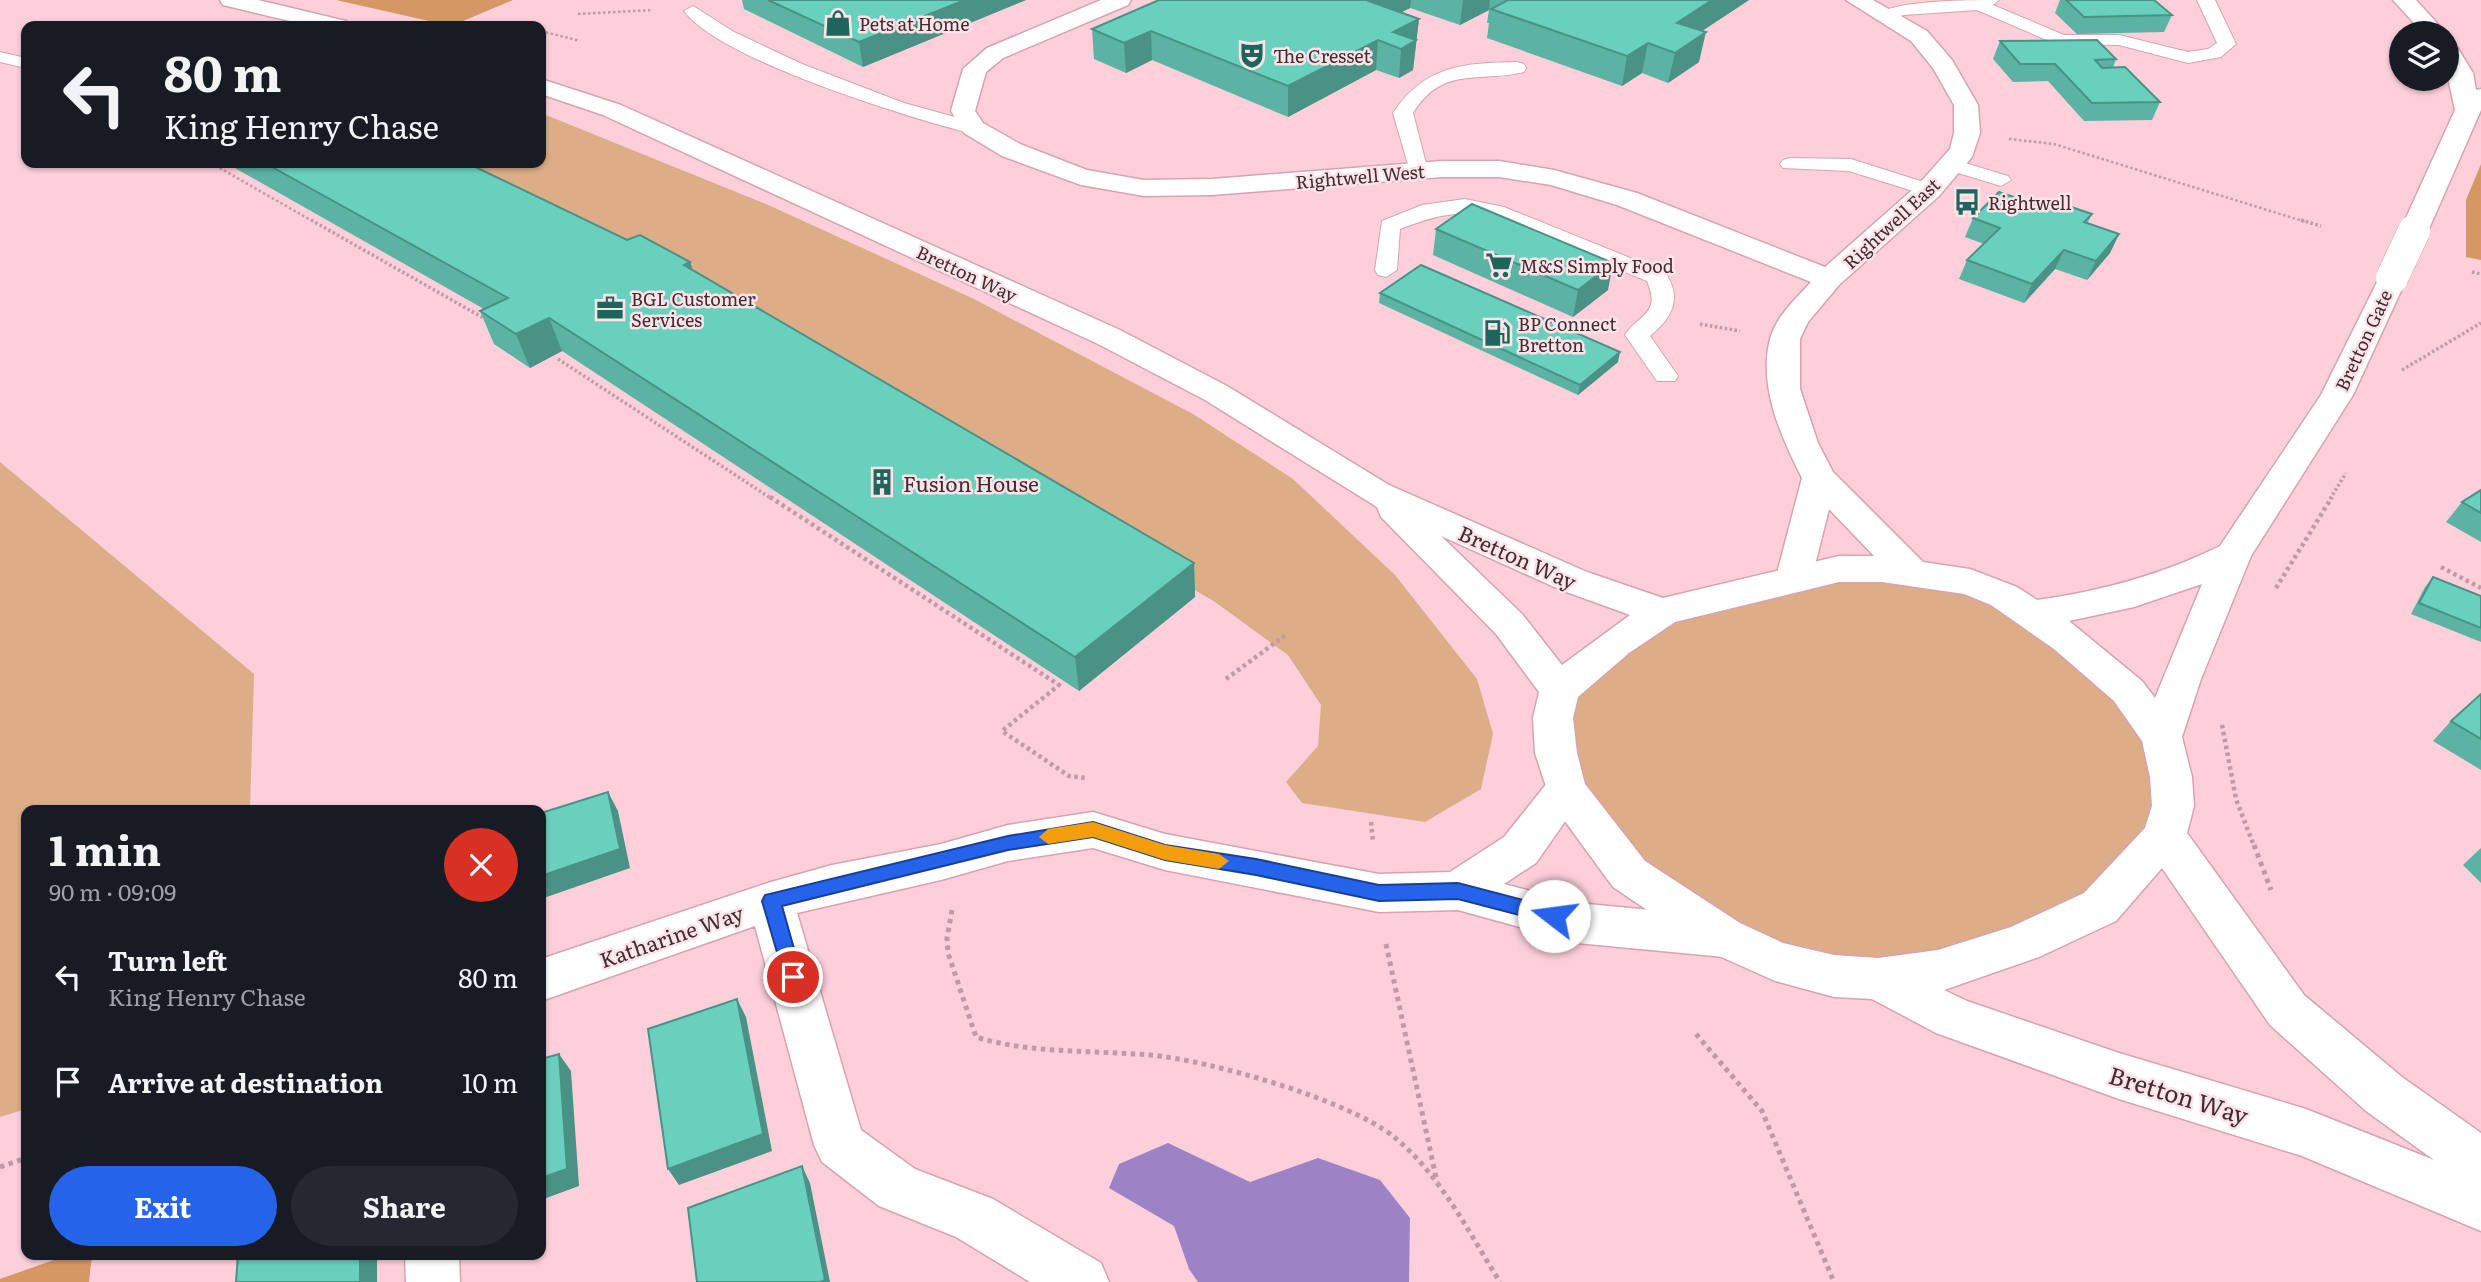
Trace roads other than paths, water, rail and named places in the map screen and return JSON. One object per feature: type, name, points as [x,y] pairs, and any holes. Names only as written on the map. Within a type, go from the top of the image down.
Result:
[{"type":"street","points":[[231,0],[317,21]]},
{"type":"street","points":[[973,128],[963,111],[967,88],[975,69],[995,53],[1121,0]]},
{"type":"street","name":"Rightwell East","points":[[1857,0],[1919,36],[1944,65],[1966,105],[1967,133],[1963,151],[1929,190],[1829,279],[1794,319],[1785,339],[1784,389],[1801,443],[1819,478],[1912,573]]},
{"type":"street","points":[[2404,0],[2424,21]]},
{"type":"street","name":"Bretton Gate","points":[[2162,737],[2181,679],[2233,555],[2337,395],[2474,103],[2459,70]]},
{"type":"street","name":"Bretton Way","points":[[546,88],[612,110],[1109,337],[1216,393],[1377,493],[1574,581],[1662,612]]},
{"type":"street","name":"Rightwell West","points":[[973,128],[1011,150],[1081,177],[1144,188],[1212,187],[1418,171],[1499,169],[1554,178],[1627,199],[1829,279]]},
{"type":"street","points":[[1794,577],[1819,478]]},
{"type":"street","name":"Bretton Way","points":[[1377,493],[1509,624],[1559,690]]},
{"type":"street","name":"Bretton Gate","points":[[2029,614],[2109,603],[2200,573],[2233,555]]},
{"type":"street","points":[[1839,569],[1912,573],[1970,582],[2004,596],[2067,639],[2128,691],[2162,737],[2171,777],[2173,806],[2164,836],[2100,907],[2011,947],[1938,971],[1878,979],[1833,976],[1775,961],[1724,937],[1629,874],[1566,790],[1556,753],[1553,718],[1559,690],[1615,643],[1662,612],[1794,577],[1839,569]]},
{"type":"street","points":[[1458,891],[1520,850],[1566,790]]},
{"type":"street","name":"Katharine Way","points":[[546,978],[771,901],[1008,843],[1093,830],[1165,852],[1256,867],[1379,893],[1458,891],[1577,923],[1724,937]]},
{"type":"street","points":[[2164,836],[2287,1010],[2384,1094],[2481,1163]]},
{"type":"street","points":[[771,901],[840,1145],[898,1188],[974,1218],[1082,1282]]},
{"type":"street","name":"Bretton Way","points":[[1878,979],[1953,1018],[2119,1076],[2306,1133],[2481,1205]]},
{"type":"street","points":[[432,1260],[433,1282]]},
{"type":"lane","points":[[1886,15],[1903,10],[1985,3],[2055,39],[2075,42],[2118,40],[2174,57],[2192,58],[2216,54],[2227,44],[2206,0]]},
{"type":"lane","points":[[692,11],[705,25],[778,59],[915,113],[973,128]]},
{"type":"lane","points":[[0,57],[21,63]]},
{"type":"lane","points":[[1418,171],[1403,113],[1412,96],[1427,84],[1448,74],[1471,69],[1517,68]]},
{"type":"lane","points":[[1790,164],[1851,165],[1929,190]]},
{"type":"lane","points":[[1952,165],[2001,180]]},
{"type":"lane","points":[[1386,270],[1390,226],[1430,210],[1465,205],[1496,212],[1657,277],[1665,294],[1665,302],[1659,317],[1637,335],[1666,376]]},
{"type":"place","name":"Pets at Home","points":[[838,23]]},
{"type":"place","name":"The Cresset","points":[[1252,55]]},
{"type":"place","name":"Rightwell","points":[[1967,202]]},
{"type":"place","name":"M&S Simply Food","points":[[1499,265]]},
{"type":"place","name":"BGL Customer Services","points":[[610,308]]},
{"type":"place","name":"BP Connect Bretton","points":[[1497,333]]},
{"type":"place","name":"Fusion House","points":[[882,482]]}]
